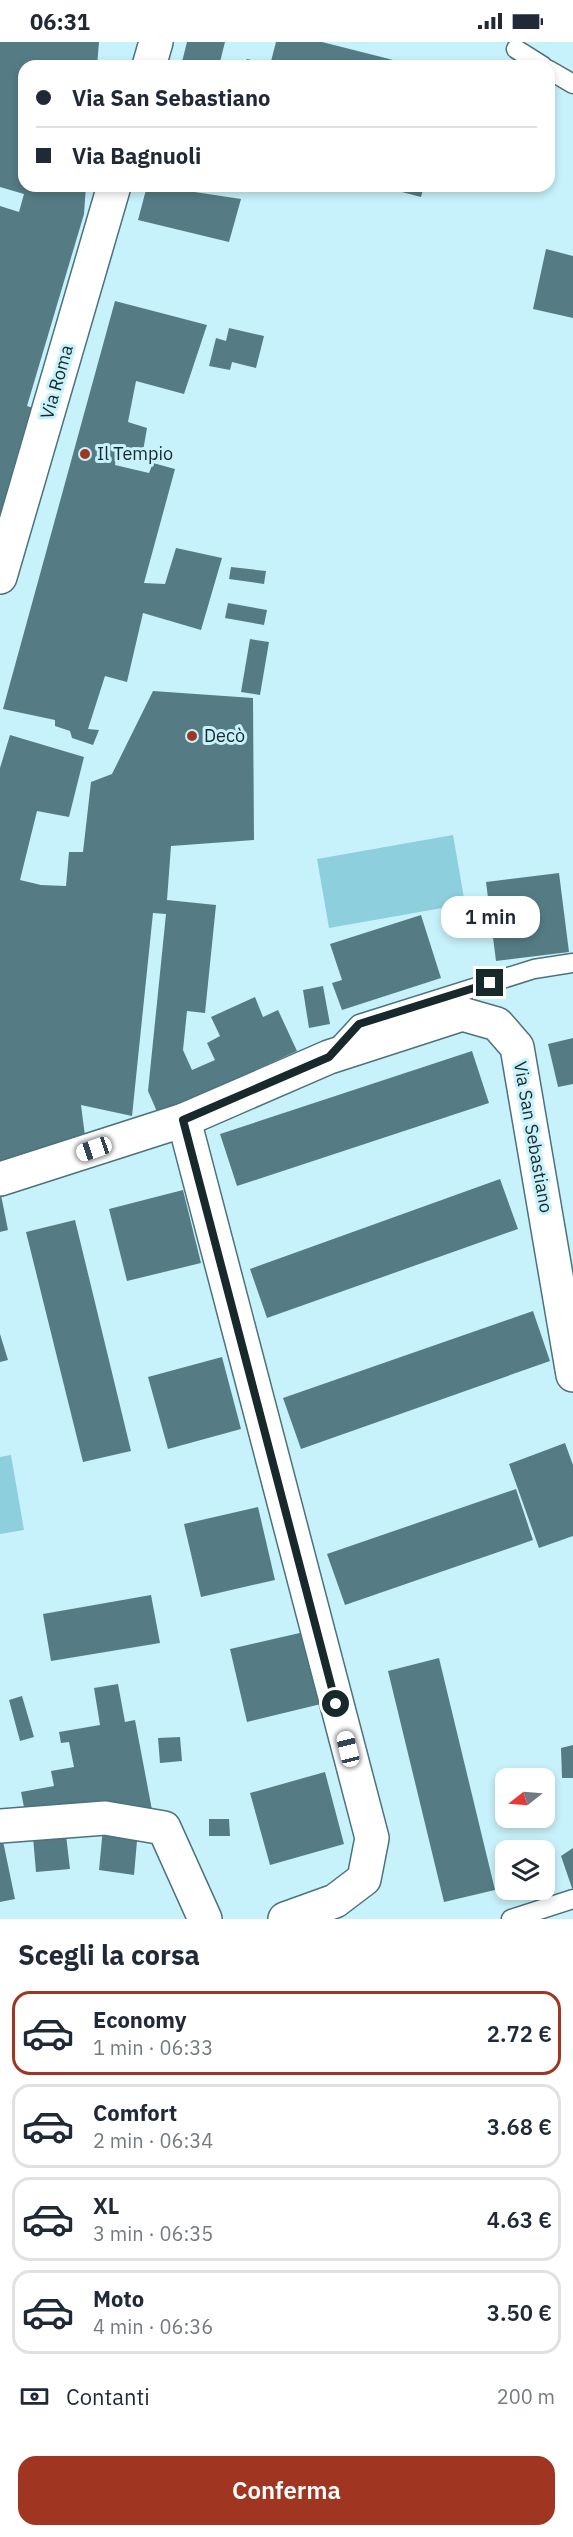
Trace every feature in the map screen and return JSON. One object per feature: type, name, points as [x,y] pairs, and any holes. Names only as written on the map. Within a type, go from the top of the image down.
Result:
[{"type":"street","points":[[151,60],[156,42]]},
{"type":"street","name":"Via Roma","points":[[0,577],[112,192]]},
{"type":"street","name":"Via San Sebastiano","points":[[0,1179],[183,1120],[329,1057],[462,1014],[497,1024],[517,1047],[573,1375]]},
{"type":"street","points":[[183,1120],[372,1838],[364,1879],[335,1901],[285,1919]]},
{"type":"street","points":[[0,1826],[105,1818],[164,1828],[205,1919]]},
{"type":"lane","points":[[516,49],[533,60]]},
{"type":"lane","points":[[555,74],[573,84]]},
{"type":"lane","points":[[329,1057],[359,1024],[534,969],[573,963]]},
{"type":"lane","points":[[511,1919],[573,1899]]},
{"type":"shaded area","points":[[453,835],[465,904],[329,928],[317,859]]},
{"type":"shaded area","points":[[11,1455],[24,1530],[0,1534],[0,1457]]},
{"type":"building","points":[[0,42],[99,42],[98,60],[18,60],[18,192],[86,192],[84,214],[27,406],[40,410],[0,532],[0,206],[19,212],[24,194],[0,187]]},
{"type":"building","points":[[187,42],[225,42],[220,60],[182,60]]},
{"type":"building","points":[[276,42],[322,42],[393,60],[271,60]]},
{"type":"building","points":[[145,192],[195,192],[241,199],[229,242],[138,220]]},
{"type":"building","points":[[402,192],[422,192],[421,197]]},
{"type":"building","points":[[546,249],[573,256],[573,318],[533,309]]},
{"type":"building","points":[[115,301],[207,325],[184,394],[136,381],[128,422],[147,428],[142,457],[117,449],[115,465],[149,473],[153,463],[175,469],[144,583],[165,584],[176,548],[222,558],[201,630],[143,613],[127,682],[105,676],[88,729],[99,730],[93,745],[72,738],[70,731],[55,726],[55,720],[3,709]]},
{"type":"building","points":[[229,328],[264,336],[256,368],[232,362],[230,370],[209,366],[216,338],[226,341]]},
{"type":"building","points":[[231,567],[266,571],[264,584],[229,579]]},
{"type":"building","points":[[228,603],[267,610],[264,625],[225,618]]},
{"type":"building","points":[[250,639],[269,642],[260,695],[241,692]]},
{"type":"building","points":[[153,691],[253,698],[254,840],[171,846],[167,900],[216,905],[205,1013],[187,1011],[183,1050],[192,1070],[215,1060],[207,1043],[220,1036],[211,1017],[255,997],[263,1017],[278,1010],[297,1051],[158,1114],[148,1091],[166,914],[153,913],[132,1116],[81,1105],[85,1136],[0,1166],[0,768],[10,735],[84,757],[69,817],[37,811],[20,880],[41,885],[66,886],[69,852],[83,852],[91,782],[112,774]]},
{"type":"building","points":[[559,873],[569,952],[496,961],[486,882]]},
{"type":"building","points":[[421,915],[441,978],[342,1010],[332,983],[342,980],[330,944]]},
{"type":"building","points":[[323,986],[330,1024],[309,1028],[303,990]]},
{"type":"building","points":[[573,1038],[573,1084],[558,1087],[548,1044]]},
{"type":"building","points":[[472,1051],[489,1103],[237,1186],[220,1134]]},
{"type":"building","points":[[500,1179],[518,1229],[267,1318],[250,1269]]},
{"type":"building","points":[[0,1190],[8,1230],[0,1232]]},
{"type":"building","points":[[183,1190],[201,1263],[127,1281],[109,1209]]},
{"type":"building","points":[[75,1220],[131,1451],[83,1462],[26,1232]]},
{"type":"building","points":[[533,1311],[550,1361],[301,1449],[283,1398]]},
{"type":"building","points":[[0,1334],[8,1360],[0,1362]]},
{"type":"building","points":[[222,1357],[241,1429],[168,1449],[148,1377]]},
{"type":"building","points":[[565,1443],[573,1465],[573,1536],[539,1548],[509,1464]]},
{"type":"building","points":[[516,1489],[533,1540],[345,1605],[327,1554]]},
{"type":"building","points":[[258,1507],[275,1580],[201,1597],[184,1524]]},
{"type":"building","points":[[151,1595],[160,1643],[51,1661],[43,1614]]},
{"type":"building","points":[[304,1632],[321,1704],[247,1722],[230,1649]]},
{"type":"building","points":[[439,1658],[495,1890],[444,1902],[388,1671]]},
{"type":"building","points":[[118,1684],[125,1722],[135,1720],[152,1810],[114,1817],[111,1801],[26,1817],[21,1792],[54,1786],[51,1771],[74,1767],[69,1742],[61,1743],[59,1732],[100,1725],[94,1688]]},
{"type":"building","points":[[22,1696],[34,1737],[20,1741],[9,1700]]},
{"type":"building","points":[[180,1737],[182,1761],[160,1763],[158,1738]]},
{"type":"building","points":[[573,1745],[573,1778],[562,1778],[561,1748]]},
{"type":"building","points":[[325,1772],[344,1844],[270,1865],[250,1793]]},
{"type":"building","points":[[209,1819],[229,1819],[230,1836],[209,1836]]},
{"type":"building","points":[[103,1828],[137,1841],[134,1875],[99,1870]]},
{"type":"building","points":[[66,1835],[70,1869],[36,1872],[33,1837]]},
{"type":"building","points":[[0,1841],[3,1841],[15,1899],[0,1902]]},
{"type":"building","points":[[573,1848],[573,1891],[561,1856]]},
{"type":"place","name":"Il Tempio","points":[[85,454]]},
{"type":"place","name":"Decò","points":[[192,736]]},
{"type":"route","points":[[336,1704],[183,1120],[329,1057],[359,1024],[490,983]]}]
